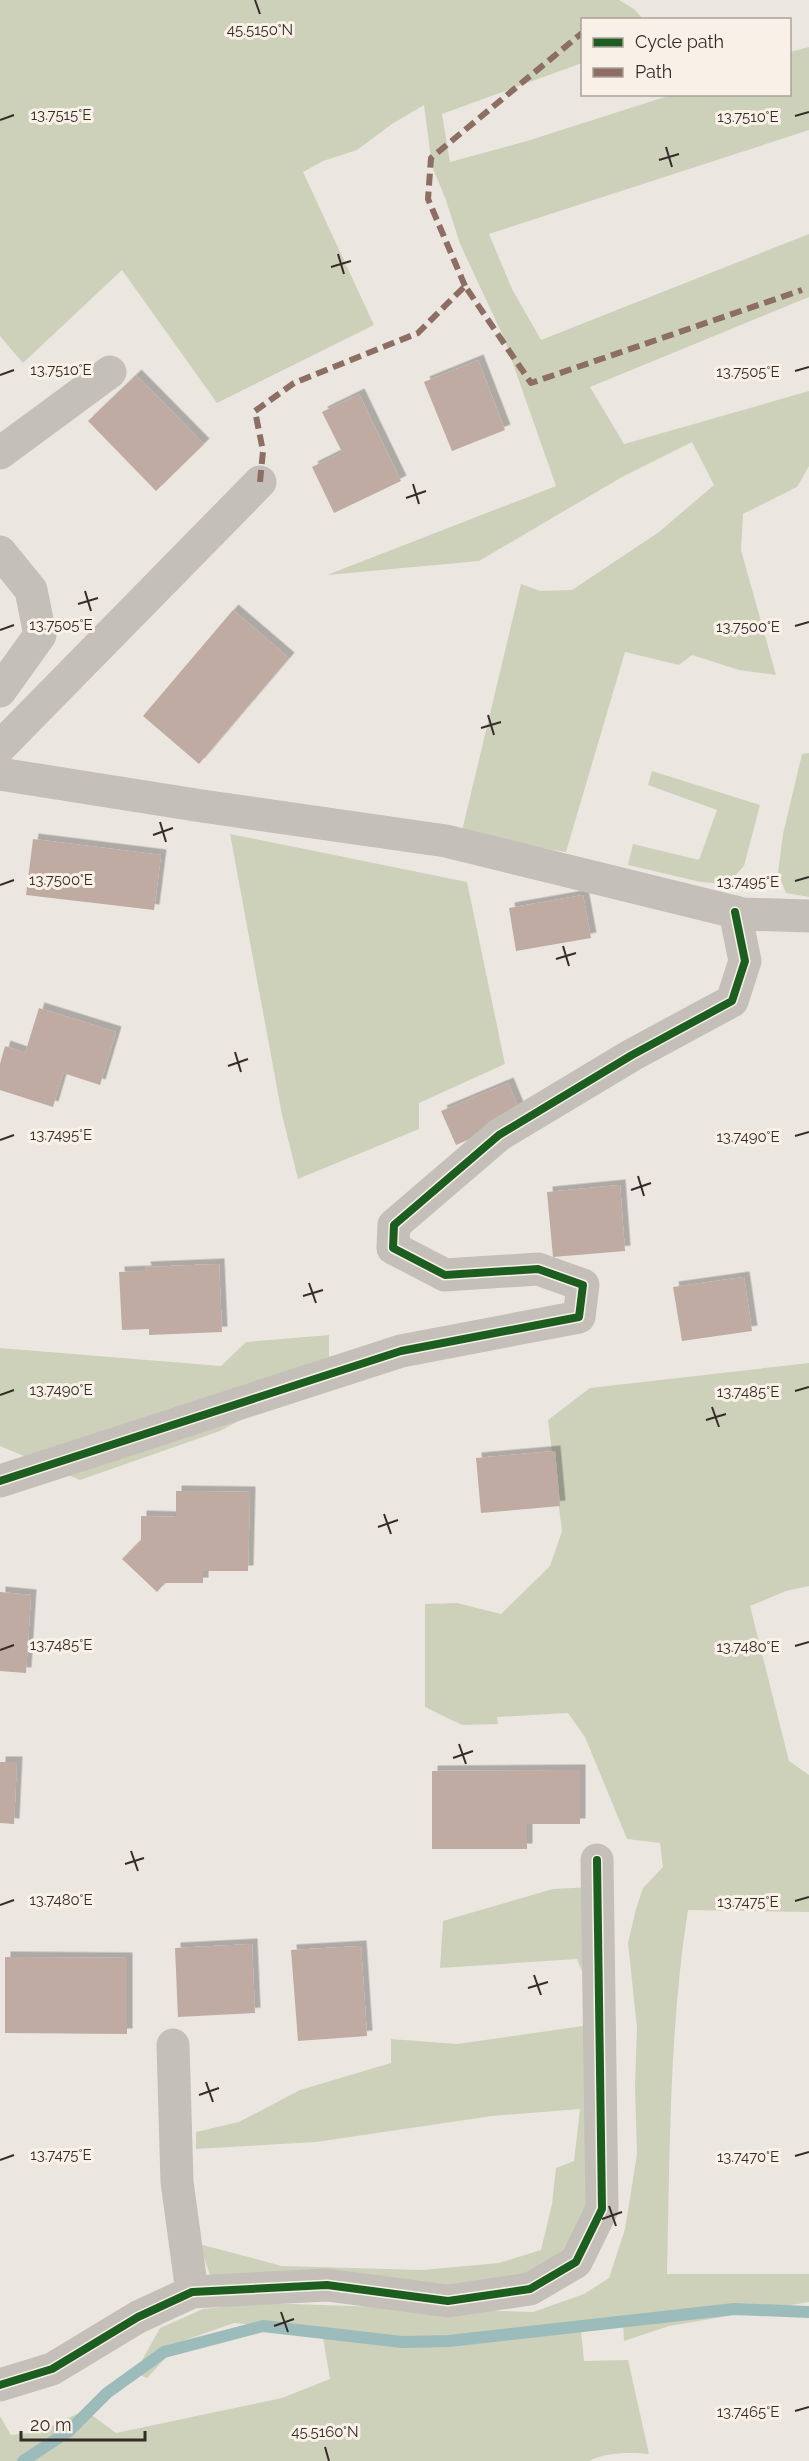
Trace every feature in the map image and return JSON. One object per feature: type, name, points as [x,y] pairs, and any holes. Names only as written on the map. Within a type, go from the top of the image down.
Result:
[{"type":"street","points":[[0,453],[110,372]]},
{"type":"street","points":[[0,747],[260,482]]},
{"type":"street","points":[[0,552],[31,590],[40,635],[0,691]]},
{"type":"street","points":[[0,774],[446,841],[743,915],[809,916]]},
{"type":"street","points":[[0,1481],[401,1351],[579,1317],[583,1285],[538,1269],[445,1275],[393,1248],[394,1225],[500,1136],[632,1055],[732,1001],[745,962],[735,912]]},
{"type":"street","points":[[0,2385],[52,2369],[138,2317],[192,2292],[327,2285],[448,2301],[530,2289],[576,2262],[602,2209],[597,1860]]},
{"type":"street","points":[[173,2045],[177,2182],[192,2292]]},
{"type":"green space","points":[[0,0],[619,0],[634,9],[642,18],[581,18],[581,63],[442,114],[450,162],[527,141],[668,96],[791,96],[791,52],[809,47],[809,130],[489,234],[512,289],[541,340],[809,234],[809,297],[590,387],[624,444],[809,391],[809,466],[797,487],[743,514],[741,550],[776,675],[739,670],[692,655],[679,665],[625,652],[566,852],[461,835],[521,584],[540,591],[572,590],[659,532],[714,485],[692,442],[622,477],[479,561],[327,575],[556,486],[504,338],[460,244],[432,166],[424,105],[392,124],[357,150],[323,161],[303,172],[374,325],[217,403],[122,270],[23,363],[0,336]]},
{"type":"green space","points":[[809,753],[809,897],[786,893],[778,873],[783,834],[802,754]]},
{"type":"green space","points":[[652,771],[760,805],[744,866],[727,884],[701,882],[628,865],[633,844],[699,860],[717,810],[648,785]]},
{"type":"green space","points":[[230,834],[467,882],[505,1064],[419,1103],[419,1129],[298,1179],[282,1115]]},
{"type":"green space","points":[[329,1335],[329,1373],[220,1431],[80,1480],[0,1446],[0,1348],[221,1366],[246,1342]]},
{"type":"green space","points":[[809,1363],[809,1586],[786,1591],[750,1606],[789,1761],[809,1775],[809,1912],[688,1910],[674,2046],[667,2274],[809,2274],[809,2302],[669,2326],[624,2341],[623,2324],[581,2330],[584,2361],[628,2360],[649,2454],[618,2453],[589,2461],[0,2461],[0,2416],[11,2435],[39,2432],[85,2410],[116,2433],[282,2398],[330,2379],[322,2332],[234,2323],[180,2342],[147,2378],[135,2373],[160,2328],[203,2309],[262,2303],[533,2312],[584,2294],[609,2278],[625,2229],[637,2154],[635,2087],[637,2028],[628,1943],[643,1888],[663,1867],[660,1843],[627,1839],[585,1737],[568,1713],[497,1717],[498,1724],[462,1725],[425,1707],[425,1604],[457,1603],[501,1614],[550,1566],[562,1531],[548,1420],[590,1388]]},
{"type":"green space","points":[[593,1887],[600,2218],[520,2294],[210,2275],[199,2244],[282,2266],[422,2270],[499,2263],[541,2250],[552,2204],[556,2168],[574,2161],[580,2109],[492,2116],[316,2142],[196,2149],[196,2132],[239,2122],[300,2090],[391,2063],[391,2039],[457,2044],[590,2025],[593,1999],[577,1959],[440,1968],[443,1921],[553,1889]]},
{"type":"building","points":[[478,360],[505,430],[452,451],[424,382]]},
{"type":"building","points":[[136,375],[204,444],[156,491],[88,421]]},
{"type":"building","points":[[359,394],[401,481],[334,513],[312,467],[342,452],[322,412]]},
{"type":"building","points":[[233,610],[289,658],[199,764],[143,716]]},
{"type":"building","points":[[33,839],[161,855],[154,910],[26,895]]},
{"type":"building","points":[[583,895],[591,938],[516,951],[509,908]]},
{"type":"building","points":[[39,1008],[116,1032],[100,1085],[63,1073],[53,1107],[0,1090],[0,1064],[5,1046],[25,1053]]},
{"type":"building","points":[[508,1083],[522,1117],[456,1145],[441,1111]]},
{"type":"building","points":[[620,1185],[625,1251],[553,1257],[547,1192]]},
{"type":"building","points":[[219,1264],[222,1332],[149,1335],[149,1329],[122,1330],[119,1272],[146,1271],[145,1267]]},
{"type":"building","points":[[744,1277],[752,1331],[682,1341],[673,1287]]},
{"type":"building","points":[[555,1451],[560,1506],[481,1513],[476,1458]]},
{"type":"building","points":[[176,1491],[250,1492],[248,1571],[203,1571],[203,1583],[165,1583],[157,1592],[122,1559],[141,1540],[141,1516],[176,1517]]},
{"type":"building","points":[[0,1592],[31,1595],[26,1673],[0,1671]]},
{"type":"building","points":[[0,1762],[17,1762],[14,1824],[0,1823]]},
{"type":"building","points":[[580,1770],[580,1824],[527,1824],[527,1849],[432,1849],[432,1771]]},
{"type":"building","points":[[252,1944],[255,2013],[178,2017],[175,1948]]},
{"type":"building","points":[[361,1946],[367,2036],[298,2041],[291,1950]]},
{"type":"building","points":[[5,1957],[127,1958],[127,2034],[5,2033]]},
{"type":"waterway","points":[[23,2461],[69,2431],[107,2393],[164,2352],[263,2326],[402,2342],[449,2341],[734,2309],[809,2312]]},
{"type":"marked path","points":[[465,286],[428,199],[431,158],[581,34]]},
{"type":"marked path","points":[[260,482],[263,451],[255,411],[294,383],[418,333],[465,286],[531,383],[802,290]]},
{"type":"cycle path","points":[[0,1481],[401,1351],[579,1317],[583,1285],[538,1269],[445,1275],[393,1248],[394,1225],[499,1135],[632,1055],[732,1001],[745,961],[735,912]]},
{"type":"cycle path","points":[[0,2385],[52,2369],[138,2317],[192,2292],[327,2285],[448,2301],[530,2289],[576,2262],[602,2209],[597,1860]]}]
